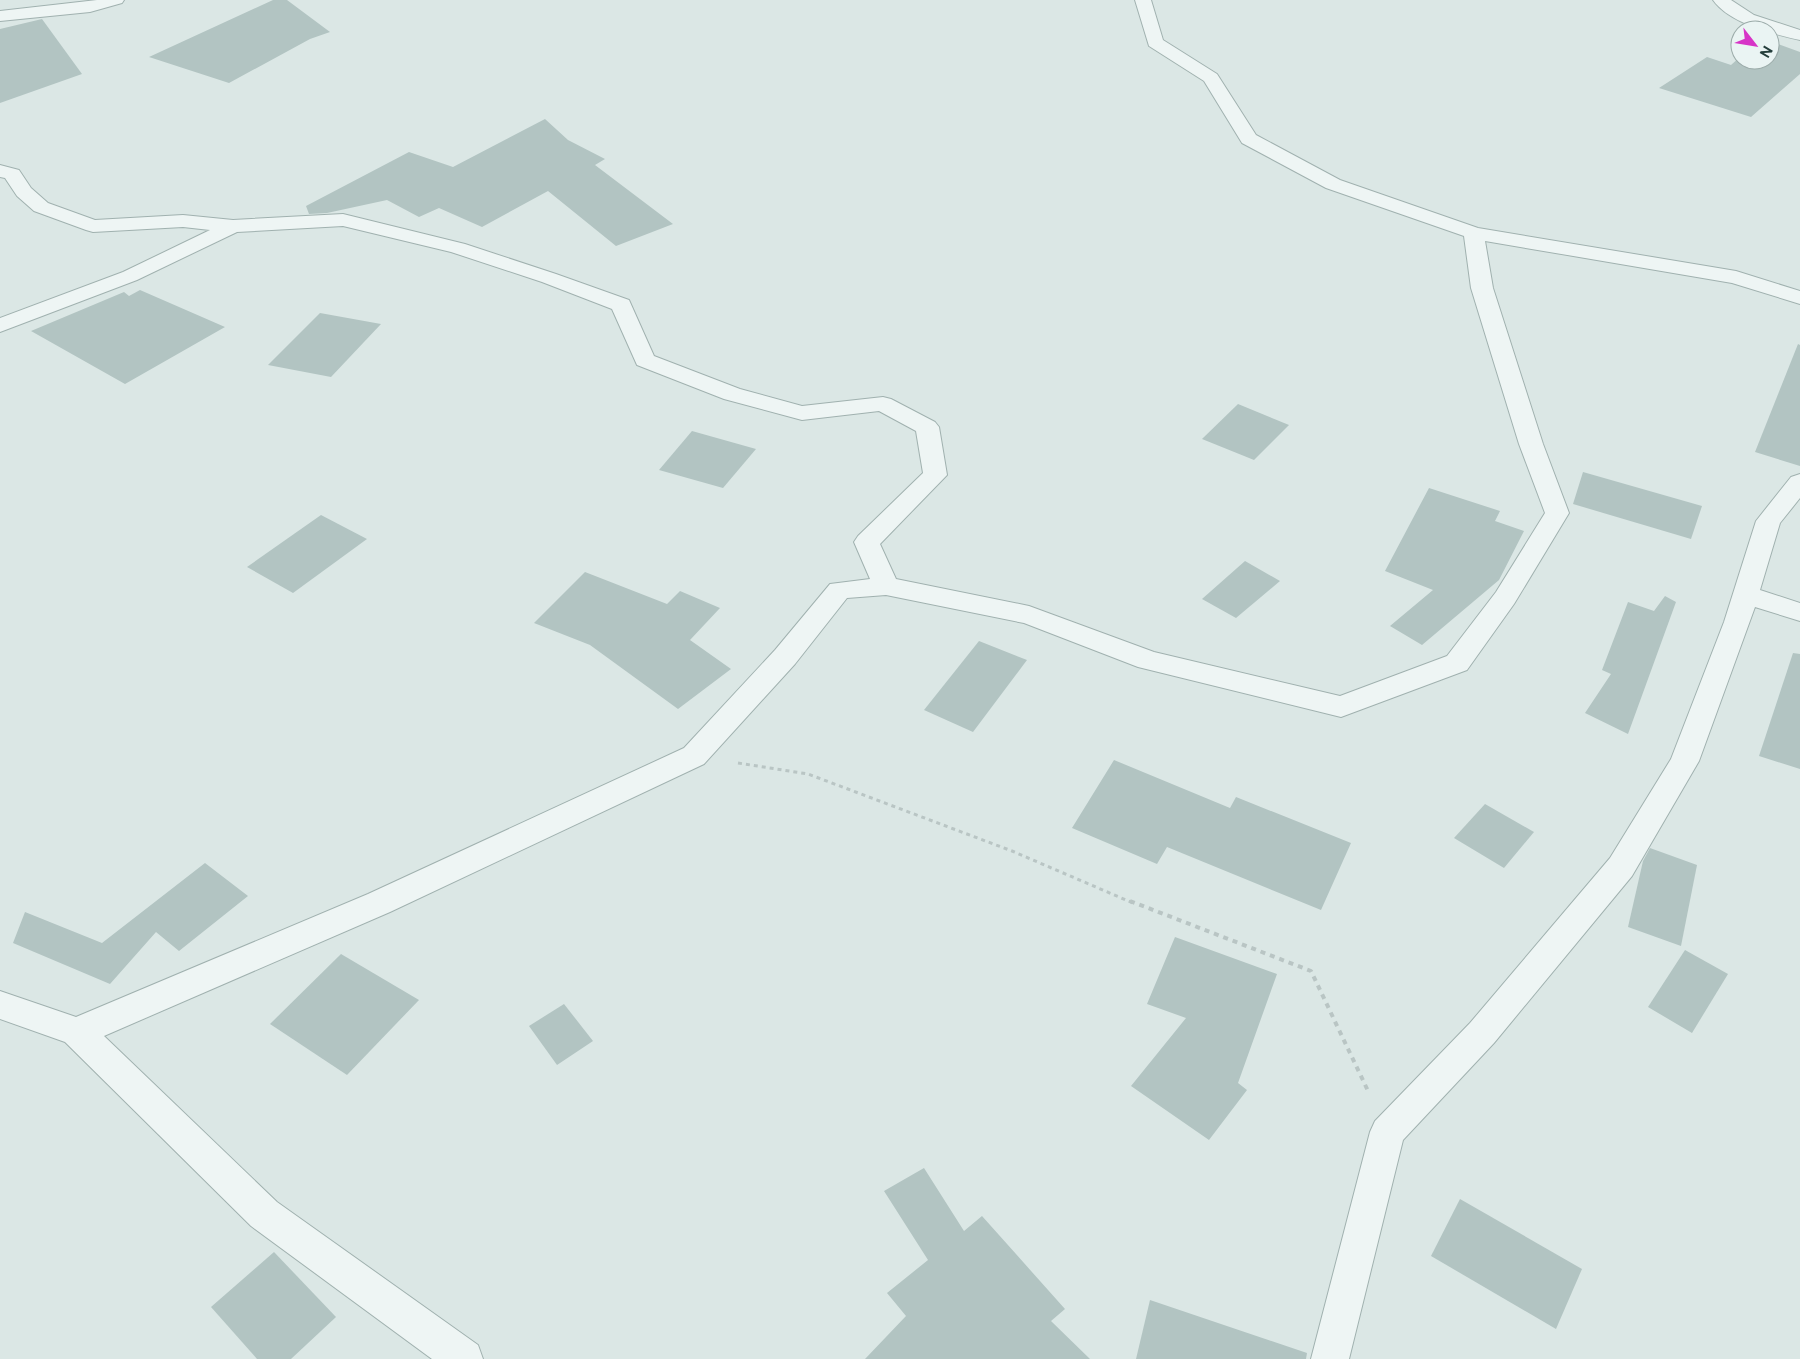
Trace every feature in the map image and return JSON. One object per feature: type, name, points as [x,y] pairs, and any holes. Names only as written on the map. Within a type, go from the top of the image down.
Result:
[{"type":"street","points":[[0,16],[90,7],[116,0]]},
{"type":"street","points":[[1143,0],[1155,42],[1211,78],[1249,139],[1333,184],[1474,233],[1736,277],[1800,298]]},
{"type":"street","points":[[1721,0],[1733,12],[1800,36]]},
{"type":"street","points":[[0,171],[12,174],[24,192],[41,207],[93,226],[183,221],[233,226],[342,220],[458,248],[549,278],[621,305],[645,360],[732,394],[802,413],[883,404],[927,427],[935,475],[867,542],[886,586]]},
{"type":"street","points":[[0,326],[130,276],[233,226]]},
{"type":"street","points":[[77,1032],[379,903],[694,756],[785,657],[839,590],[886,586],[1029,615],[1148,660],[1341,707],[1456,663],[1505,598],[1557,513],[1532,444],[1482,288],[1474,233]]},
{"type":"street","points":[[1330,1359],[1387,1132],[1482,1033],[1621,867],[1684,761],[1746,595],[1768,521],[1800,482]]},
{"type":"street","points":[[1746,595],[1800,612]]},
{"type":"street","points":[[0,1005],[77,1032],[264,1214],[464,1359]]},
{"type":"path","points":[[694,756],[808,774],[1012,851],[1152,912],[1311,971],[1387,1132]]},
{"type":"building","points":[[273,0],[287,0],[330,32],[310,39],[229,83],[149,57]]},
{"type":"building","points":[[42,19],[82,74],[0,103],[0,29]]},
{"type":"building","points":[[1780,45],[1800,52],[1800,74],[1751,117],[1659,88],[1707,57],[1730,65],[1730,70],[1780,70]]},
{"type":"building","points":[[545,119],[568,140],[605,159],[595,165],[673,224],[616,246],[548,191],[482,227],[439,208],[419,217],[387,200],[327,213],[309,214],[306,206],[409,152],[453,167]]},
{"type":"building","points":[[140,290],[225,327],[125,384],[31,331],[124,292],[129,296]]},
{"type":"building","points":[[320,313],[381,324],[331,377],[268,365]]},
{"type":"building","points":[[1798,344],[1800,345],[1800,466],[1755,452]]},
{"type":"building","points":[[1238,404],[1289,425],[1254,460],[1202,439]]},
{"type":"building","points":[[692,431],[756,449],[723,488],[659,470]]},
{"type":"building","points":[[1583,472],[1702,506],[1691,539],[1573,504]]},
{"type":"building","points":[[1429,488],[1500,511],[1495,521],[1524,531],[1499,580],[1422,645],[1390,626],[1433,590],[1385,571]]},
{"type":"building","points":[[321,515],[367,539],[293,593],[247,567]]},
{"type":"building","points":[[1245,561],[1280,581],[1236,618],[1202,599]]},
{"type":"building","points":[[585,572],[667,604],[680,591],[720,608],[690,640],[731,669],[678,709],[590,645],[534,623]]},
{"type":"building","points":[[1665,596],[1676,602],[1628,734],[1585,713],[1611,674],[1602,670],[1628,602],[1654,611]]},
{"type":"building","points":[[979,641],[1027,660],[973,732],[924,710]]},
{"type":"building","points":[[1793,653],[1800,654],[1800,769],[1759,756]]},
{"type":"building","points":[[1114,760],[1230,808],[1236,797],[1351,843],[1321,910],[1167,847],[1157,864],[1072,828]]},
{"type":"building","points":[[1485,804],[1534,832],[1504,868],[1454,838]]},
{"type":"building","points":[[1650,848],[1697,865],[1681,946],[1628,927],[1643,861]]},
{"type":"building","points":[[205,863],[248,896],[179,951],[156,932],[110,984],[13,943],[25,912],[102,943]]},
{"type":"building","points":[[1175,937],[1277,974],[1238,1083],[1247,1090],[1209,1140],[1131,1086],[1186,1018],[1147,1004]]},
{"type":"building","points":[[1685,950],[1728,974],[1692,1033],[1648,1007]]},
{"type":"building","points":[[341,954],[419,1000],[347,1075],[270,1024]]},
{"type":"building","points":[[564,1004],[593,1041],[557,1065],[529,1026]]},
{"type":"building","points":[[924,1168],[964,1231],[982,1216],[1065,1309],[1051,1321],[1090,1359],[865,1359],[906,1316],[887,1293],[928,1260],[884,1191]]},
{"type":"building","points":[[1460,1199],[1582,1269],[1556,1329],[1431,1256]]},
{"type":"building","points":[[274,1252],[336,1317],[291,1359],[257,1359],[211,1307]]},
{"type":"building","points":[[1150,1300],[1307,1353],[1306,1359],[1136,1359]]}]
